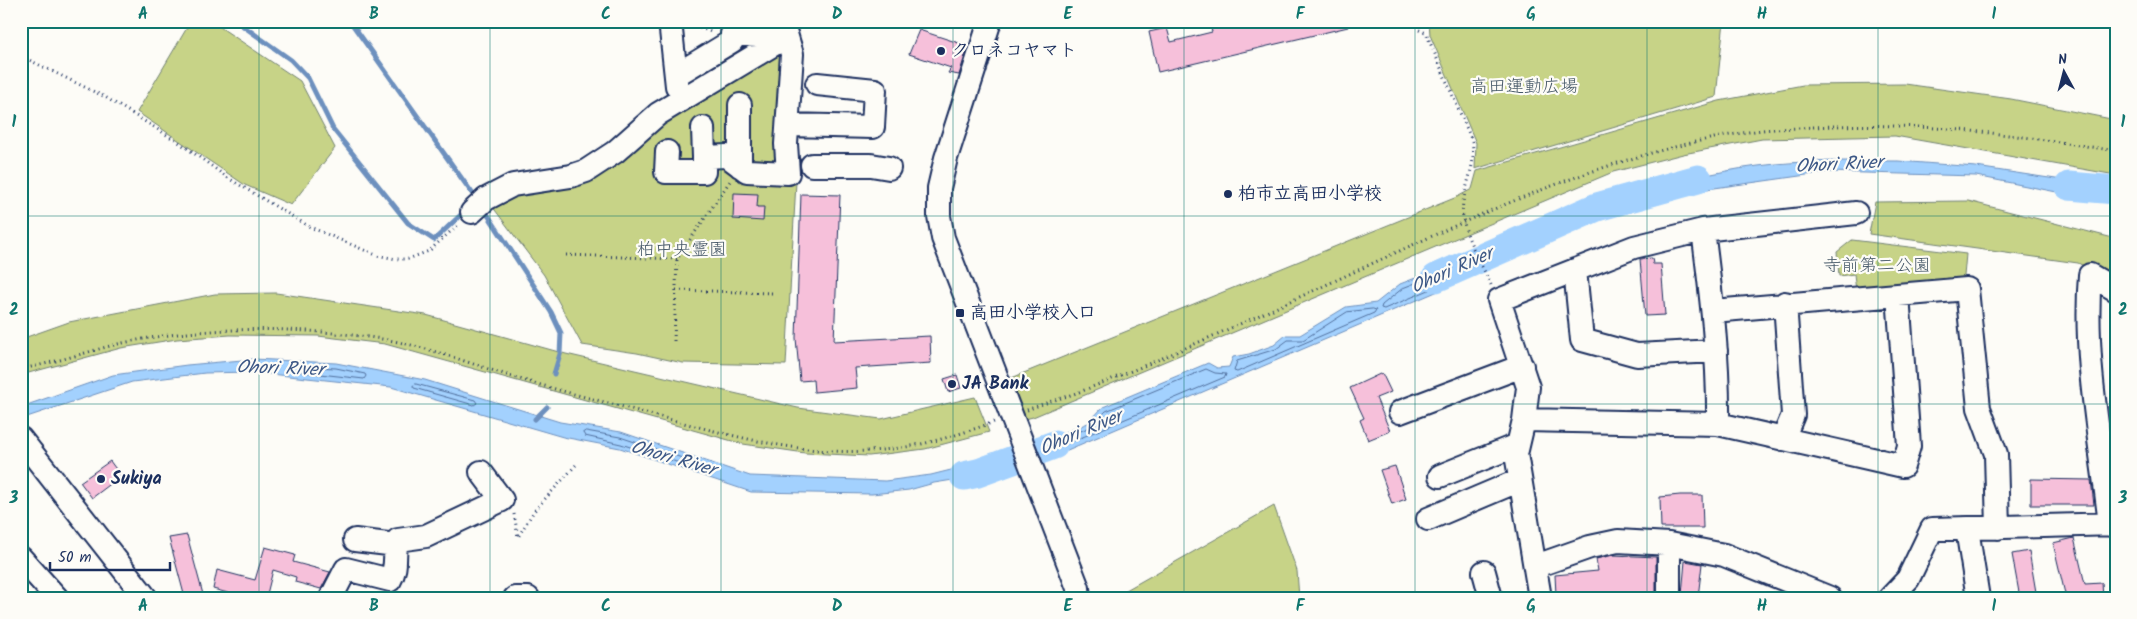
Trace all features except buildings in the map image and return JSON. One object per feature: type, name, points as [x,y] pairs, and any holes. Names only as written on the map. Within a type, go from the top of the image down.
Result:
[{"type":"street","points":[[670,21],[675,84],[732,41],[736,30],[787,29]]},
{"type":"street","points":[[990,21],[946,158],[939,188],[939,216],[943,238],[1039,486],[1079,598]]},
{"type":"street","points":[[704,156],[727,156],[747,171],[788,173],[786,144],[792,54],[787,29]]},
{"type":"street","points":[[479,205],[513,185],[571,176],[586,171],[615,152],[658,114],[787,29]]},
{"type":"street","points":[[812,164],[880,167],[873,128],[875,90],[817,84]]},
{"type":"street","points":[[740,105],[740,166]]},
{"type":"street","points":[[788,125],[873,128]]},
{"type":"street","points":[[667,152],[666,172],[704,172],[703,128]]},
{"type":"street","points":[[1538,597],[1536,566],[1520,480],[1517,445],[1524,420],[1528,387],[1498,300],[1634,247],[1703,230],[1856,213]]},
{"type":"street","points":[[1703,230],[1714,311],[1719,382],[1718,424]]},
{"type":"street","points":[[1575,270],[1582,340],[1637,355],[1716,351]]},
{"type":"street","points":[[1890,598],[1908,579],[1932,529],[2113,525],[2089,354],[2086,316],[2090,275],[2116,290]]},
{"type":"street","points":[[1714,311],[1967,289],[1979,408],[1996,454],[1998,528]]},
{"type":"street","points":[[1524,420],[1718,424],[1903,466],[1909,446],[1898,295]]},
{"type":"street","points":[[1783,439],[1793,415],[1785,304]]},
{"type":"street","points":[[1400,412],[1522,366]]},
{"type":"street","points":[[22,440],[146,598]]},
{"type":"street","points":[[1440,476],[1517,445]]},
{"type":"street","points":[[331,598],[346,569],[390,580],[396,571],[396,545],[398,540],[426,536],[502,500],[481,472]]},
{"type":"street","points":[[1428,519],[1520,480]]},
{"type":"street","points":[[1967,529],[1978,598]]},
{"type":"street","points":[[355,540],[396,545]]},
{"type":"street","points":[[1536,566],[1590,547],[1618,541],[1669,544],[1724,555],[1830,598]]},
{"type":"street","points":[[1669,544],[1669,598]]},
{"type":"street","points":[[21,558],[58,598]]},
{"type":"street","points":[[1484,572],[1491,598]]},
{"type":"street","points":[[515,598],[528,598]]},
{"type":"path","points":[[1419,30],[1426,33],[1472,141],[1475,156],[1463,203],[1463,222],[1493,289]]},
{"type":"path","points":[[21,56],[105,97],[180,143],[228,178],[310,227],[376,255],[408,259],[429,251],[479,205]]},
{"type":"path","points":[[21,369],[118,344],[168,336],[230,330],[316,331],[385,340],[533,383],[750,441],[805,449],[867,452],[924,445],[1012,420],[1243,323],[1463,222],[1611,166],[1680,146],[1757,131],[1851,125],[1935,126],[2026,136],[2116,151]]},
{"type":"path","points":[[674,341],[677,259],[740,166]]},
{"type":"path","points":[[566,255],[677,259]]},
{"type":"path","points":[[676,290],[773,293]]},
{"type":"path","points":[[502,500],[515,516],[518,536],[534,511],[576,465]]},
{"type":"green space","points":[[191,21],[211,21],[300,81],[335,148],[291,205],[245,185],[137,112]]},
{"type":"green space","name":"高田運動広場","points":[[1429,21],[1724,21],[1716,97],[1475,169],[1476,143],[1430,35]]},
{"type":"green space","name":"柏中央霊園","points":[[780,53],[784,56],[776,181],[796,182],[786,365],[683,363],[637,353],[582,345],[544,275],[492,206],[518,193],[592,180],[664,117]]},
{"type":"green space","points":[[1905,84],[2011,99],[2116,120],[2116,175],[1895,136],[1762,139],[1683,154],[1613,172],[1033,417],[1025,419],[1009,379],[1457,197],[1472,189],[1477,171],[1719,101],[1803,85]]},
{"type":"green space","points":[[1968,201],[2113,238],[2116,243],[2116,282],[2078,263],[1869,234],[1875,202]]},
{"type":"green space","name":"寺前第二公園","points":[[1852,240],[1966,254],[1964,276],[1958,281],[1856,291],[1854,274],[1839,276],[1837,252]]},
{"type":"green space","points":[[276,293],[426,315],[566,354],[798,408],[881,419],[975,397],[989,432],[925,449],[869,456],[805,453],[743,444],[385,344],[318,336],[230,335],[177,339],[121,348],[21,375],[21,339],[69,322],[215,294]]},
{"type":"green space","points":[[1274,506],[1297,571],[1299,598],[1112,598]]},
{"type":"water","points":[[1828,161],[1898,161],[1976,167],[2109,187],[2107,202],[1976,176],[1828,172],[1686,192],[1555,235],[1493,263],[1487,250],[1552,223],[1620,199],[1689,179],[1758,166]]},
{"type":"water","points":[[1470,257],[1478,274],[1037,463],[1031,446],[1088,423],[1103,407],[1208,363],[1217,368],[1229,367],[1233,357],[1249,354],[1274,345],[1286,335],[1300,335],[1346,307],[1376,303],[1400,284]]},
{"type":"water","points":[[253,359],[336,363],[425,380],[560,422],[621,432],[750,476],[885,481],[931,475],[999,458],[1004,472],[934,483],[909,490],[872,494],[751,492],[620,448],[563,437],[391,387],[251,372],[205,373],[132,382],[21,419],[21,407],[113,375],[187,365]]},
{"type":"waterway","points":[[236,21],[291,60],[308,78],[333,129],[408,223],[434,240],[466,210]]},
{"type":"waterway","points":[[350,21],[477,200]]},
{"type":"waterway","name":"Ohori River","points":[[1436,278],[1597,207],[1698,179]]},
{"type":"waterway","name":"Ohori River","points":[[2069,186],[2116,190]]},
{"type":"waterway","points":[[484,209],[551,312],[561,333],[560,354],[554,374]]},
{"type":"waterway","points":[[535,419],[547,407]]},
{"type":"waterway","name":"Ohori River","points":[[964,476],[978,473],[1054,445]]},
{"type":"place","name":"クロネコヤマト","points":[[941,51]]},
{"type":"place","name":"柏市立高田小学校","points":[[1228,194]]},
{"type":"place","name":"高田小学校入口","points":[[960,313]]},
{"type":"place","name":"JA Bank","points":[[952,384]]},
{"type":"place","name":"Sukiya","points":[[101,479]]}]
